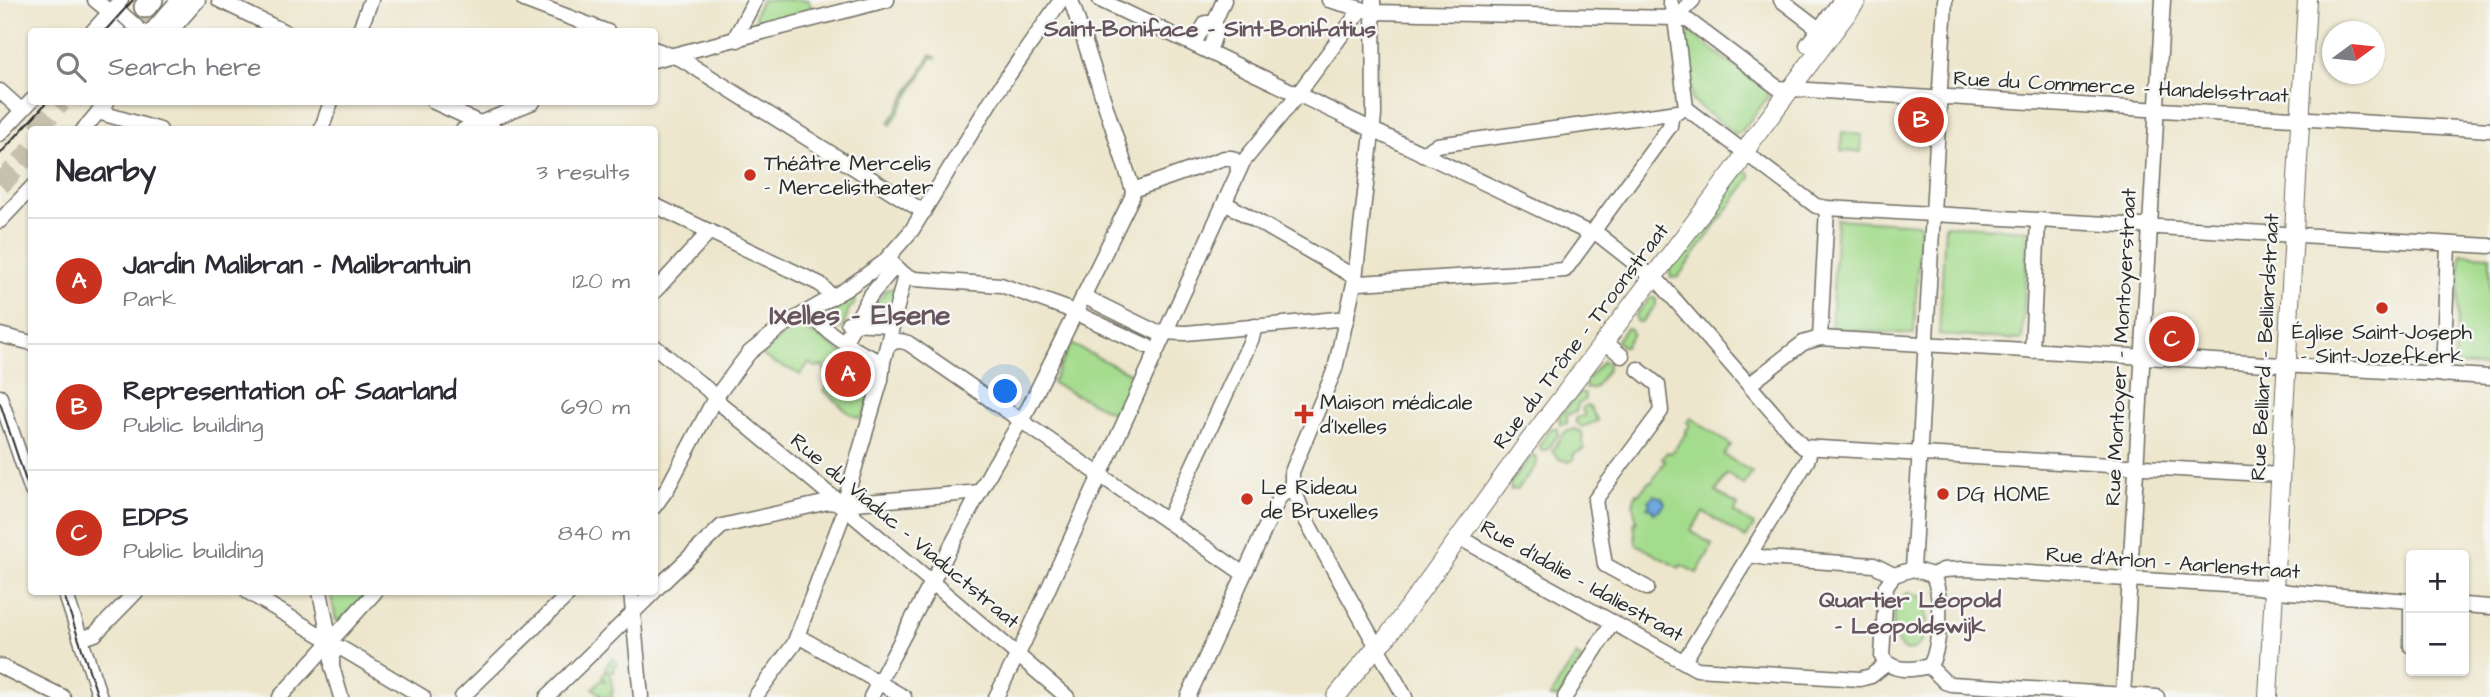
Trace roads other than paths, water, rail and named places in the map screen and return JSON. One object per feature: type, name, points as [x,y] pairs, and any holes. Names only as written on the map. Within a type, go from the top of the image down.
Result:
[{"type":"highway","points":[[146,12],[183,0]]},
{"type":"main road","name":"Rue du Trône - Troonstraat","points":[[1336,697],[1386,639],[1857,0]]},
{"type":"main road","name":"Rue Belliard - Belliardstraat","points":[[2268,697],[2307,0]]},
{"type":"street","points":[[94,0],[110,12],[146,12]]},
{"type":"street","points":[[96,28],[121,0]]},
{"type":"street","points":[[174,28],[198,0]]},
{"type":"street","points":[[219,0],[277,28]]},
{"type":"street","points":[[360,28],[371,0]]},
{"type":"street","points":[[524,0],[598,28]]},
{"type":"street","points":[[658,59],[887,0]]},
{"type":"street","points":[[755,697],[798,636],[843,515],[881,380],[899,274],[921,218],[992,99],[1060,0]]},
{"type":"street","points":[[871,697],[1020,420],[1132,197],[1133,190],[1071,0]]},
{"type":"street","points":[[1100,0],[1599,236],[1661,284],[1801,446],[2281,475]]},
{"type":"street","points":[[1214,23],[1224,0]]},
{"type":"street","points":[[1329,0],[1369,7],[1675,18],[1689,21],[1779,88],[1791,89]]},
{"type":"street","points":[[1224,203],[1348,273],[1354,279],[1366,283],[1565,270],[1679,111],[1675,18],[1670,0]]},
{"type":"street","points":[[1675,18],[1693,0]]},
{"type":"street","points":[[1782,0],[1819,29]]},
{"type":"street","points":[[1913,569],[1945,0]]},
{"type":"street","name":"Rue Montoyer - Montoyerstraat","points":[[2123,696],[2163,0]]},
{"type":"street","points":[[738,40],[737,34],[751,1]]},
{"type":"street","points":[[1807,45],[1838,1]]},
{"type":"street","points":[[996,697],[1018,655],[1243,162],[1369,7]]},
{"type":"street","points":[[1369,7],[1374,94],[1354,279],[1329,386],[1292,472],[1292,485],[1306,520],[1405,697]]},
{"type":"street","points":[[110,12],[111,24],[115,28]]},
{"type":"street","points":[[1194,43],[1206,23],[1214,23]]},
{"type":"street","points":[[1209,51],[1217,29],[1214,23]]},
{"type":"street","points":[[658,51],[683,60],[921,218]]},
{"type":"street","name":"Rue du Commerce - Handelsstraat","points":[[1791,89],[2490,130]]},
{"type":"street","points":[[0,91],[26,105],[0,134]]},
{"type":"street","points":[[322,126],[330,105]]},
{"type":"street","points":[[441,105],[486,126]]},
{"type":"street","points":[[473,126],[525,105]]},
{"type":"street","points":[[86,126],[103,107],[150,126]]},
{"type":"street","points":[[1422,154],[1437,145],[1679,111],[1745,153],[1816,206],[1827,208],[2490,246]]},
{"type":"street","points":[[1133,190],[1227,157],[1237,162],[1238,172]]},
{"type":"street","points":[[0,221],[28,191]]},
{"type":"street","points":[[658,207],[820,284],[832,297]]},
{"type":"street","points":[[1820,338],[1827,208]]},
{"type":"street","points":[[2032,351],[2039,220]]},
{"type":"street","points":[[658,288],[710,231]]},
{"type":"street","points":[[2443,375],[2448,244]]},
{"type":"street","points":[[841,343],[858,324],[876,290],[899,274]]},
{"type":"street","points":[[658,501],[715,398],[749,353],[790,321],[832,297],[899,274],[931,281],[1001,285],[1075,312],[1147,346]]},
{"type":"street","points":[[1083,296],[1156,332],[1186,333],[1347,318]]},
{"type":"street","points":[[810,310],[826,322],[841,343],[869,352],[883,362]]},
{"type":"street","points":[[858,324],[889,321]]},
{"type":"street","points":[[1167,521],[1252,338],[1255,326]]},
{"type":"street","points":[[0,335],[28,342]]},
{"type":"street","points":[[1749,385],[1807,340],[1820,338],[2490,377]]},
{"type":"street","points":[[887,347],[900,340],[908,343],[1244,574]]},
{"type":"street","points":[[1604,341],[1622,356]]},
{"type":"street","name":"Rue du Viaduc - Viaductstraat","points":[[658,349],[844,504],[855,517],[1067,697]]},
{"type":"street","points":[[1638,369],[1658,385],[1661,411],[1595,500],[1605,565],[1647,588]]},
{"type":"street","points":[[0,397],[28,466]]},
{"type":"street","points":[[1684,661],[1807,461],[1811,448]]},
{"type":"street","points":[[1188,697],[1279,498],[1292,485]]},
{"type":"street","points":[[658,587],[722,526],[828,502],[844,504],[980,492]]},
{"type":"street","name":"Rue d'Idalie - Idaliestraat","points":[[1460,538],[1703,670],[1860,679],[1871,676],[1886,664]]},
{"type":"street","points":[[1750,555],[1874,565],[1894,575]]},
{"type":"street","points":[[1913,569],[1932,575],[1939,589],[1936,654],[1929,666],[1894,668],[1886,664],[1882,657],[1886,586],[1894,575],[1913,569]]},
{"type":"street","name":"Rue d'Arlon - Aarlenstraat","points":[[1932,575],[1943,570],[1964,569],[2406,601]]},
{"type":"street","points":[[66,595],[100,697]]},
{"type":"street","points":[[81,639],[95,634],[133,595]]},
{"type":"street","points":[[252,595],[334,648],[423,697]]},
{"type":"street","points":[[321,595],[334,648],[334,672],[341,697]]},
{"type":"street","points":[[280,697],[334,648],[373,595]]},
{"type":"street","points":[[462,697],[569,595]]},
{"type":"street","points":[[631,595],[641,697]]},
{"type":"street","points":[[547,697],[650,595]]},
{"type":"street","points":[[2469,605],[2490,607]]},
{"type":"street","points":[[1565,697],[1613,622]]},
{"type":"street","points":[[798,636],[904,697]]},
{"type":"street","points":[[0,666],[63,697]]},
{"type":"street","points":[[1929,666],[1945,682],[1951,684],[2157,697]]},
{"type":"water","points":[[1654,495],[1661,497],[1665,503],[1654,513],[1647,507],[1650,504],[1648,501]]},
{"type":"tunnel","points":[[141,28],[153,14]]},
{"type":"tunnel","points":[[40,126],[58,105]]},
{"type":"tunnel","points":[[0,185],[28,154]]},
{"type":"tram line","points":[[108,28],[133,0]]},
{"type":"tram line","points":[[0,154],[44,105]]},
{"type":"tram line","points":[[0,403],[28,487]]},
{"type":"tram line","points":[[64,595],[98,697]]},
{"type":"place","name":"Representation of Saarland","points":[[1921,120]]},
{"type":"place","name":"Théâtre Mercelis - Mercelistheater","points":[[750,175]]},
{"type":"place","name":"Église Saint-Joseph - Sint-Jozefkerk","points":[[2382,308]]},
{"type":"place","name":"EDPS","points":[[2172,339]]},
{"type":"place","name":"Jardin Malibran - Malibrantuin","points":[[848,374]]},
{"type":"place","name":"Maison médicale d'Ixelles","points":[[1304,414]]},
{"type":"place","name":"DG HOME","points":[[1943,494]]},
{"type":"place","name":"Le Rideau de Bruxelles","points":[[1247,499]]},
{"type":"district","name":"Saint-Boniface - Sint-Bonifatius","points":[[1210,29]]},
{"type":"district","name":"Ixelles - Elsene","points":[[860,315]]},
{"type":"district","name":"Quartier Léopold - Leopoldswijk","points":[[1910,613]]}]
